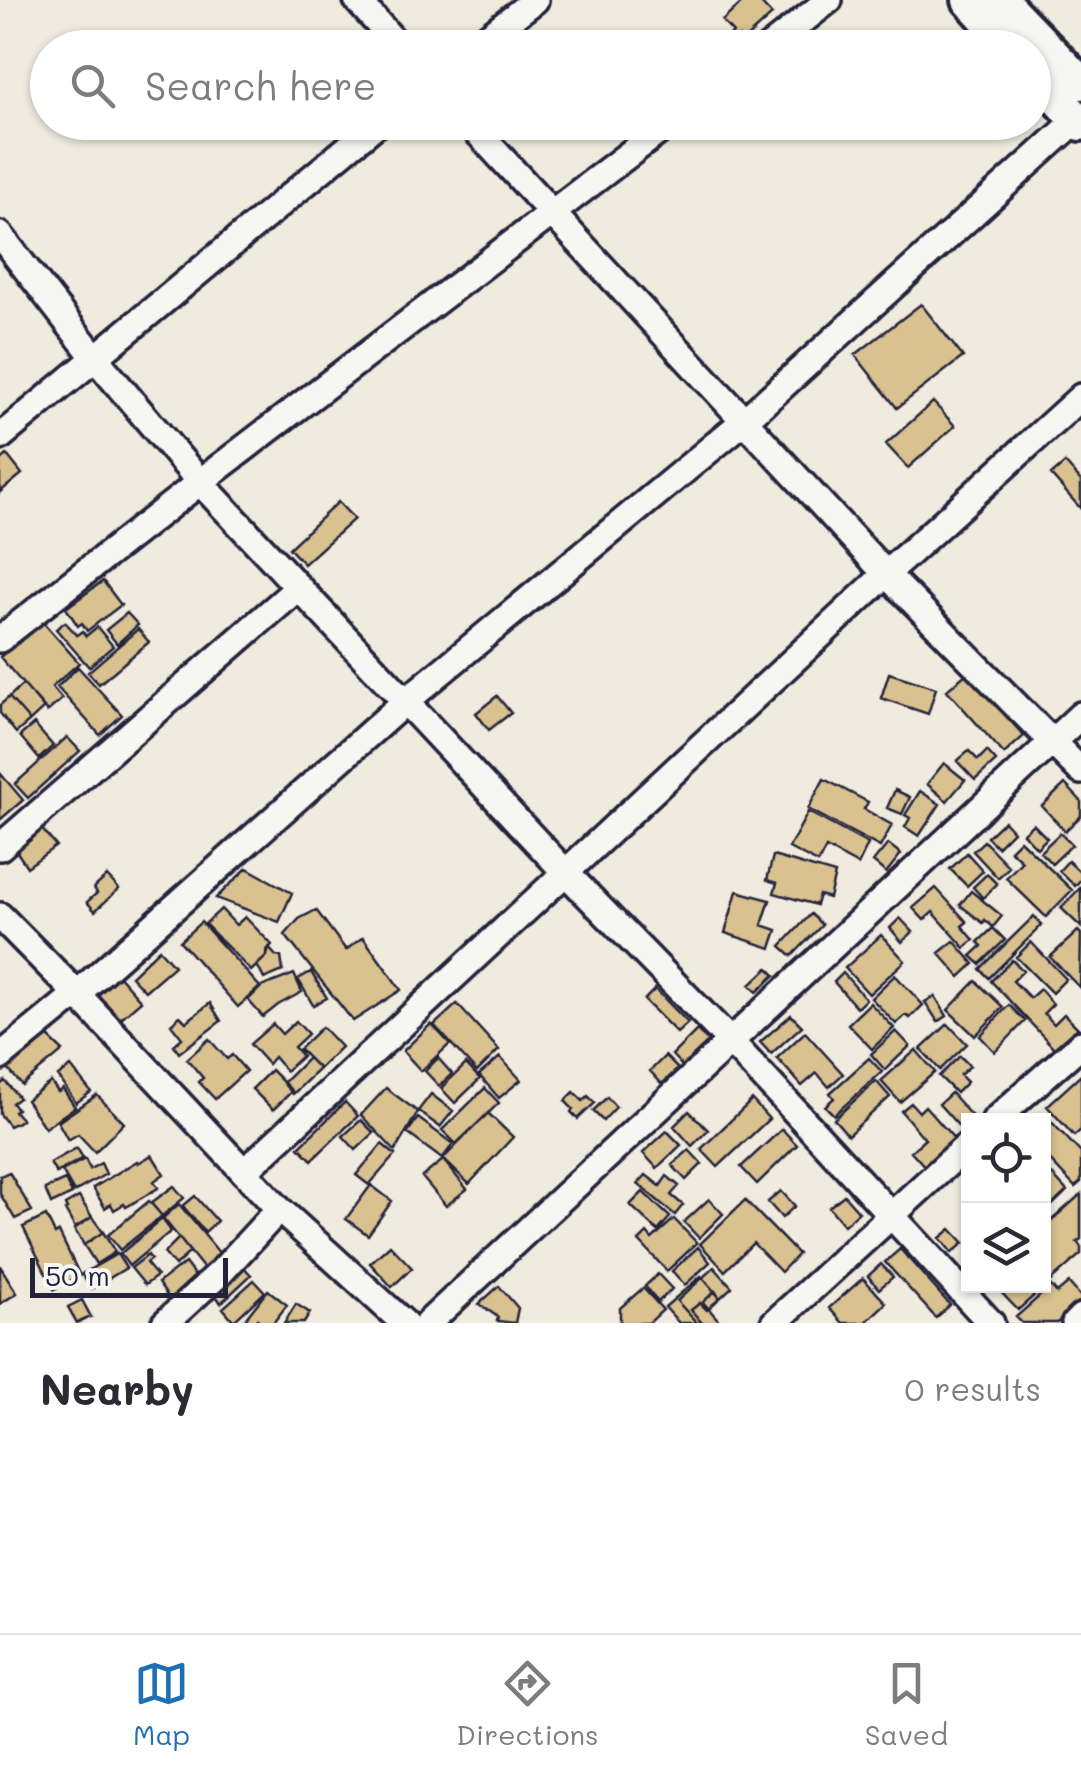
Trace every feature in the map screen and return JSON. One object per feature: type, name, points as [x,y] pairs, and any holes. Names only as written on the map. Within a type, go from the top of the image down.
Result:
[{"type":"street","points":[[357,0],[384,30]]},
{"type":"street","points":[[496,30],[535,0]]},
{"type":"street","points":[[791,30],[829,0]]},
{"type":"street","points":[[969,0],[996,30]]},
{"type":"street","points":[[1001,0],[1030,30]]},
{"type":"street","points":[[1051,52],[1081,83]]},
{"type":"street","points":[[0,1056],[77,994],[406,701],[744,421],[1080,120],[1051,90]]},
{"type":"street","points":[[0,436],[358,140]]},
{"type":"street","points":[[484,140],[886,574],[1081,771]]},
{"type":"street","points":[[0,639],[648,140]]},
{"type":"street","points":[[0,235],[96,359],[200,482],[565,872],[731,1042],[991,1323]]},
{"type":"street","points":[[244,1172],[1081,397]]},
{"type":"street","points":[[0,848],[298,588]]},
{"type":"street","points":[[428,1323],[1081,715]]},
{"type":"street","points":[[0,916],[279,1209],[404,1323]]},
{"type":"street","points":[[1004,1113],[1081,1044]]},
{"type":"street","points":[[774,1323],[961,1151]]},
{"type":"street","points":[[165,1323],[221,1272],[279,1209]]},
{"type":"street","points":[[1074,1323],[1081,1317]]},
{"type":"building","points":[[745,0],[758,0],[772,15],[755,30],[730,30],[722,21]]},
{"type":"building","points":[[921,304],[963,357],[897,408],[855,355]]},
{"type":"building","points":[[933,402],[955,426],[908,468],[886,444]]},
{"type":"building","points":[[7,455],[22,474],[0,492],[0,461]]},
{"type":"building","points":[[1065,463],[1081,481],[1081,509],[1051,475]]},
{"type":"building","points":[[338,502],[354,519],[304,564],[289,548]]},
{"type":"building","points":[[103,581],[121,605],[87,631],[82,623],[78,626],[66,608]]},
{"type":"building","points":[[127,613],[138,625],[117,644],[106,630]]},
{"type":"building","points":[[42,621],[79,663],[52,687],[62,699],[47,712],[0,657]]},
{"type":"building","points":[[65,622],[77,635],[82,631],[86,636],[97,627],[113,646],[89,667],[56,629]]},
{"type":"building","points":[[138,629],[149,642],[99,684],[88,672]]},
{"type":"building","points":[[78,667],[122,715],[100,735],[57,687]]},
{"type":"building","points":[[889,673],[936,688],[928,714],[881,698]]},
{"type":"building","points":[[967,673],[1024,736],[1004,754],[947,690]]},
{"type":"building","points":[[23,684],[44,708],[30,721],[9,697]]},
{"type":"building","points":[[497,696],[511,713],[489,730],[476,713]]},
{"type":"building","points":[[9,697],[30,721],[16,733],[0,713],[0,705]]},
{"type":"building","points":[[34,724],[53,746],[39,759],[20,736]]},
{"type":"building","points":[[67,737],[80,751],[28,798],[15,784]]},
{"type":"building","points":[[969,751],[978,760],[987,751],[996,761],[975,780],[957,761]]},
{"type":"building","points":[[944,763],[965,780],[947,801],[927,784]]},
{"type":"building","points":[[0,773],[23,800],[1,819],[0,818]]},
{"type":"building","points":[[824,779],[868,802],[864,809],[892,825],[880,847],[808,809]]},
{"type":"building","points":[[1065,784],[1081,801],[1081,816],[1065,831],[1042,806]]},
{"type":"building","points":[[895,790],[910,797],[902,814],[887,808]]},
{"type":"building","points":[[920,791],[940,804],[919,836],[905,827],[910,818],[905,815]]},
{"type":"building","points":[[808,812],[868,844],[858,865],[826,848],[818,863],[789,848]]},
{"type":"building","points":[[1004,821],[1013,831],[997,847],[987,837]]},
{"type":"building","points":[[1033,824],[1047,838],[1037,848],[1023,833]]},
{"type":"building","points":[[41,828],[56,846],[27,867],[15,849]]},
{"type":"building","points":[[1060,833],[1072,845],[1052,864],[1040,852]]},
{"type":"building","points":[[1020,840],[1072,890],[1046,917],[1006,878],[1022,861],[1010,850]]},
{"type":"building","points":[[984,841],[1009,867],[998,878],[973,851]]},
{"type":"building","points":[[888,844],[901,854],[886,873],[873,862]]},
{"type":"building","points":[[967,853],[983,871],[967,886],[950,869]]},
{"type":"building","points":[[773,856],[835,874],[829,898],[819,895],[816,905],[774,893],[777,883],[767,880]]},
{"type":"building","points":[[1068,861],[1081,873],[1075,886],[1059,871]]},
{"type":"building","points":[[247,868],[292,893],[279,922],[216,898]]},
{"type":"building","points":[[987,874],[997,884],[983,898],[973,887]]},
{"type":"building","points":[[107,876],[119,889],[95,911],[87,902]]},
{"type":"building","points":[[1081,887],[1081,927],[1061,908]]},
{"type":"building","points":[[936,888],[967,922],[962,926],[974,940],[965,948],[933,912],[924,920],[913,908]]},
{"type":"building","points":[[737,891],[770,900],[762,925],[777,930],[771,948],[725,933]]},
{"type":"building","points":[[971,891],[1002,916],[993,927],[960,905]]},
{"type":"building","points":[[221,909],[236,925],[245,917],[272,945],[267,956],[251,971],[205,924]]},
{"type":"building","points":[[316,910],[346,950],[363,937],[401,990],[353,1021],[285,935],[299,919]]},
{"type":"building","points":[[811,914],[822,925],[792,956],[781,946]]},
{"type":"building","points":[[1034,916],[1042,925],[989,978],[980,969]]},
{"type":"building","points":[[900,918],[913,932],[902,942],[890,928]]},
{"type":"building","points":[[201,922],[260,987],[238,1007],[180,941]]},
{"type":"building","points":[[993,928],[1005,940],[980,964],[971,956],[982,946],[978,942]]},
{"type":"building","points":[[1078,931],[1081,934],[1080,988],[1050,957]]},
{"type":"building","points":[[881,935],[905,961],[869,994],[845,968]]},
{"type":"building","points":[[954,941],[974,964],[960,977],[939,953]]},
{"type":"building","points":[[1031,942],[1066,979],[1052,993],[1016,957]]},
{"type":"building","points":[[269,948],[281,957],[283,971],[264,979],[257,965]]},
{"type":"building","points":[[159,949],[174,966],[145,991],[131,976]]},
{"type":"building","points":[[1012,960],[1023,971],[1013,981],[1030,998],[1040,989],[1053,1004],[1044,1013],[1054,1024],[1064,1014],[1078,1028],[1055,1049],[991,981]]},
{"type":"building","points":[[768,968],[775,975],[757,992],[750,985]]},
{"type":"building","points":[[311,972],[327,998],[313,1005],[298,979]]},
{"type":"building","points":[[843,973],[866,999],[857,1008],[834,982]]},
{"type":"building","points":[[117,974],[141,1001],[120,1019],[96,993]]},
{"type":"building","points":[[294,974],[302,992],[263,1017],[248,1000],[261,987]]},
{"type":"building","points":[[895,975],[923,1005],[910,1018],[906,1015],[896,1024],[871,998]]},
{"type":"building","points":[[976,981],[1003,1007],[975,1036],[948,1010]]},
{"type":"building","points":[[655,989],[688,1023],[677,1033],[644,1000]]},
{"type":"building","points":[[935,996],[947,1016],[938,1022],[925,1002]]},
{"type":"building","points":[[210,1003],[221,1021],[179,1053],[174,1045],[182,1038],[171,1024],[180,1016],[186,1022]]},
{"type":"building","points":[[870,1003],[894,1028],[872,1049],[848,1024]]},
{"type":"building","points":[[457,1004],[499,1050],[477,1072],[434,1025]]},
{"type":"building","points":[[1009,1005],[1025,1021],[995,1052],[980,1036]]},
{"type":"building","points":[[791,1015],[802,1026],[771,1054],[760,1042]]},
{"type":"building","points":[[296,1021],[308,1034],[294,1047],[302,1056],[286,1071],[274,1057],[268,1064],[250,1044],[273,1024],[282,1034]]},
{"type":"building","points":[[431,1024],[450,1044],[421,1071],[403,1051]]},
{"type":"building","points":[[948,1024],[967,1044],[940,1070],[921,1049]]},
{"type":"building","points":[[322,1027],[341,1047],[319,1069],[299,1049]]},
{"type":"building","points":[[697,1030],[709,1042],[683,1067],[672,1055]]},
{"type":"building","points":[[896,1031],[910,1046],[885,1070],[871,1054]]},
{"type":"building","points":[[805,1032],[843,1074],[829,1087],[817,1073],[802,1086],[777,1058]]},
{"type":"building","points":[[45,1034],[63,1051],[22,1085],[6,1067]]},
{"type":"building","points":[[209,1039],[227,1059],[232,1055],[246,1071],[215,1099],[199,1082],[203,1078],[187,1059]]},
{"type":"building","points":[[916,1050],[935,1072],[900,1102],[881,1081]]},
{"type":"building","points":[[665,1056],[678,1069],[662,1084],[650,1071]]},
{"type":"building","points":[[960,1056],[970,1066],[960,1075],[967,1082],[956,1093],[939,1076]]},
{"type":"building","points":[[500,1057],[521,1080],[499,1098],[479,1075]]},
{"type":"building","points":[[308,1058],[319,1069],[293,1094],[283,1083]]},
{"type":"building","points":[[438,1058],[452,1074],[439,1086],[425,1071]]},
{"type":"building","points":[[869,1058],[882,1072],[834,1115],[825,1106],[834,1098],[830,1093]]},
{"type":"building","points":[[466,1064],[480,1079],[455,1103],[441,1088]]},
{"type":"building","points":[[71,1067],[91,1092],[76,1103],[58,1076]]},
{"type":"building","points":[[271,1070],[292,1091],[273,1110],[252,1089]]},
{"type":"building","points":[[1081,1075],[1081,1130],[1074,1136],[1047,1106]]},
{"type":"building","points":[[5,1081],[19,1098],[12,1103],[22,1120],[9,1126],[0,1114],[0,1085]]},
{"type":"building","points":[[876,1081],[890,1097],[848,1135],[834,1119]]},
{"type":"building","points":[[51,1082],[58,1092],[63,1089],[75,1107],[45,1128],[26,1100]]},
{"type":"building","points":[[386,1088],[418,1112],[395,1151],[361,1115]]},
{"type":"building","points":[[485,1088],[499,1103],[456,1144],[442,1130]]},
{"type":"building","points":[[574,1092],[583,1101],[588,1096],[595,1103],[578,1119],[565,1101]]},
{"type":"building","points":[[951,1093],[969,1113],[961,1113],[961,1129],[939,1104]]},
{"type":"building","points":[[431,1094],[453,1111],[440,1127],[418,1111]]},
{"type":"building","points":[[97,1095],[124,1123],[95,1152],[78,1134],[68,1140],[58,1122]]},
{"type":"building","points":[[607,1097],[616,1107],[603,1121],[593,1111]]},
{"type":"building","points":[[752,1100],[769,1119],[718,1167],[701,1149]]},
{"type":"building","points":[[345,1102],[358,1116],[312,1160],[299,1147]]},
{"type":"building","points":[[911,1103],[919,1112],[925,1106],[957,1142],[927,1169],[911,1151],[925,1139],[901,1111]]},
{"type":"building","points":[[689,1111],[708,1130],[692,1146],[674,1126]]},
{"type":"building","points":[[488,1113],[513,1137],[469,1184],[443,1159]]},
{"type":"building","points":[[418,1118],[453,1144],[442,1159],[407,1133]]},
{"type":"building","points":[[361,1120],[374,1133],[356,1150],[343,1136]]},
{"type":"building","points":[[1051,1121],[1081,1153],[1081,1182],[1075,1187],[1051,1161]]},
{"type":"building","points":[[782,1129],[797,1145],[757,1184],[741,1167]]},
{"type":"building","points":[[667,1131],[681,1145],[657,1168],[643,1153]]},
{"type":"building","points":[[382,1144],[395,1155],[369,1185],[356,1175]]},
{"type":"building","points":[[77,1148],[83,1158],[56,1173],[50,1163]]},
{"type":"building","points":[[689,1150],[702,1164],[686,1180],[672,1165]]},
{"type":"building","points":[[152,1155],[164,1174],[154,1181],[158,1188],[126,1207],[124,1204],[114,1210],[111,1204],[105,1208],[93,1188]]},
{"type":"building","points":[[85,1159],[90,1169],[101,1163],[106,1174],[74,1192],[62,1171]]},
{"type":"building","points":[[443,1160],[467,1189],[446,1206],[422,1177]]},
{"type":"building","points":[[9,1172],[32,1211],[15,1219],[0,1194],[0,1176]]},
{"type":"building","points":[[1051,1174],[1067,1191],[1051,1206]]},
{"type":"building","points":[[646,1175],[660,1186],[667,1176],[679,1186],[671,1195],[683,1205],[675,1215],[638,1184]]},
{"type":"building","points":[[65,1180],[72,1194],[51,1204],[45,1189]]},
{"type":"building","points":[[371,1185],[392,1201],[368,1235],[346,1219]]},
{"type":"building","points":[[174,1186],[184,1198],[162,1216],[151,1203]]},
{"type":"building","points":[[781,1191],[795,1206],[782,1218],[768,1202]]},
{"type":"building","points":[[643,1192],[670,1217],[658,1231],[630,1205]]},
{"type":"building","points":[[1081,1194],[1081,1239],[1077,1242],[1081,1254],[1051,1281],[1051,1221]]},
{"type":"building","points":[[844,1195],[859,1212],[844,1225],[829,1207]]},
{"type":"building","points":[[195,1196],[217,1221],[205,1232],[183,1206]]},
{"type":"building","points":[[79,1197],[92,1217],[75,1228],[65,1205]]},
{"type":"building","points":[[709,1199],[723,1214],[699,1238],[684,1222]]},
{"type":"building","points":[[745,1200],[798,1254],[781,1272],[753,1243],[725,1271],[700,1244]]},
{"type":"building","points":[[149,1201],[162,1216],[120,1250],[108,1235]]},
{"type":"building","points":[[179,1204],[225,1260],[208,1274],[163,1218]]},
{"type":"building","points":[[46,1216],[55,1234],[59,1232],[80,1276],[54,1289],[23,1227]]},
{"type":"building","points":[[92,1217],[103,1232],[84,1245],[74,1229]]},
{"type":"building","points":[[162,1219],[171,1231],[129,1266],[120,1254]]},
{"type":"building","points":[[674,1219],[697,1243],[667,1271],[639,1241],[647,1233],[652,1239]]},
{"type":"building","points":[[951,1229],[961,1246],[952,1253],[940,1238]]},
{"type":"building","points":[[103,1232],[115,1252],[96,1264],[84,1245]]},
{"type":"building","points":[[179,1238],[190,1252],[175,1266],[164,1253]]},
{"type":"building","points":[[390,1245],[412,1268],[392,1287],[370,1263]]},
{"type":"building","points":[[698,1247],[710,1262],[685,1285],[672,1271]]},
{"type":"building","points":[[900,1249],[950,1305],[936,1318],[885,1262]]},
{"type":"building","points":[[117,1254],[126,1268],[91,1289],[82,1274]]},
{"type":"building","points":[[148,1255],[151,1259],[146,1263],[157,1276],[145,1285],[131,1268]]},
{"type":"building","points":[[185,1263],[201,1284],[173,1304],[158,1283]]},
{"type":"building","points":[[241,1264],[251,1275],[221,1303],[212,1290]]},
{"type":"building","points":[[881,1264],[893,1277],[879,1289],[868,1276]]},
{"type":"building","points":[[0,1266],[17,1293],[0,1304]]},
{"type":"building","points":[[714,1267],[732,1287],[720,1298],[715,1291],[703,1302],[721,1323],[697,1323],[677,1301]]},
{"type":"building","points":[[658,1274],[672,1289],[658,1302],[645,1286]]},
{"type":"building","points":[[701,1276],[720,1298],[707,1310],[700,1303],[691,1310],[702,1323],[679,1323],[665,1307]]},
{"type":"building","points":[[863,1278],[886,1303],[865,1323],[843,1323],[829,1308]]},
{"type":"building","points":[[254,1280],[265,1292],[234,1321],[223,1308]]},
{"type":"building","points":[[1069,1283],[1081,1301],[1057,1323],[1022,1323],[1016,1317],[1043,1293],[1051,1293],[1051,1286],[1057,1293]]},
{"type":"building","points":[[499,1286],[518,1308],[515,1323],[497,1321],[498,1317],[479,1304]]},
{"type":"building","points":[[643,1288],[663,1310],[649,1323],[620,1323],[620,1308]]},
{"type":"building","points":[[268,1290],[287,1305],[273,1323],[257,1319],[254,1323],[242,1323]]},
{"type":"building","points":[[1002,1293],[1037,1293],[1018,1310]]},
{"type":"building","points":[[82,1300],[91,1317],[77,1323],[68,1307]]},
{"type":"building","points":[[296,1304],[310,1313],[304,1323],[284,1323]]}]
